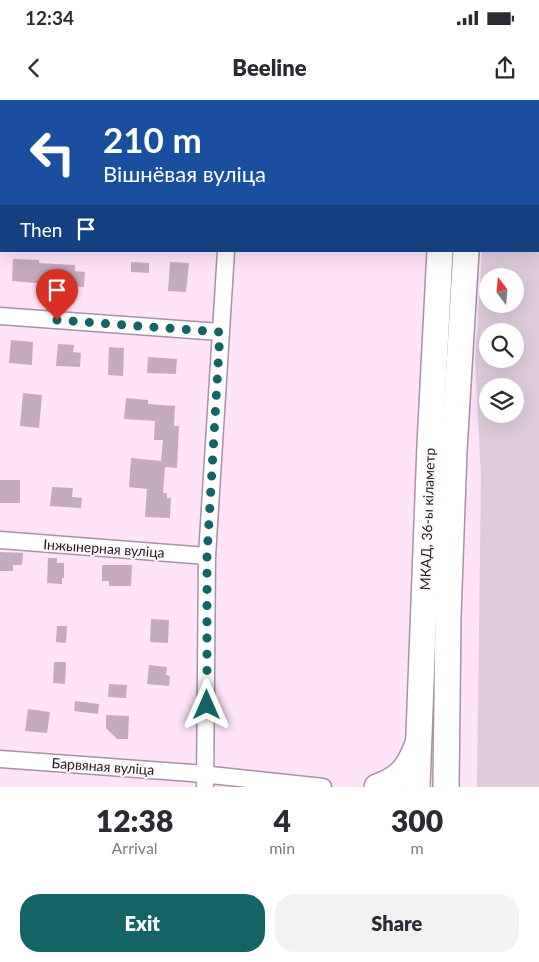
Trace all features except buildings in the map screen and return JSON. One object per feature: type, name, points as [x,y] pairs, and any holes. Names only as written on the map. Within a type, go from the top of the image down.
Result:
[{"type":"highway","name":"МКАД, 36-ы кіламетр","points":[[418,787],[418,741],[430,445],[440,252]]},
{"type":"highway","name":"МКАД, 36-ы кіламетр","points":[[446,787],[448,616],[454,450],[466,252]]},
{"type":"highway","points":[[377,787],[395,779],[406,769],[418,741]]},
{"type":"street","points":[[206,780],[207,556],[226,252]]},
{"type":"street","points":[[0,316],[220,332]]},
{"type":"street","name":"Інжынерная вуліца","points":[[0,540],[207,556]]},
{"type":"street","name":"Барвяная вуліца","points":[[0,759],[206,780],[323,787]]},
{"type":"shaded area","points":[[482,252],[539,252],[539,787],[477,787],[481,477],[475,361],[479,298],[479,313],[524,313],[524,268],[481,268]]},
{"type":"route","points":[[57,320],[220,332],[207,556],[207,705]]}]
